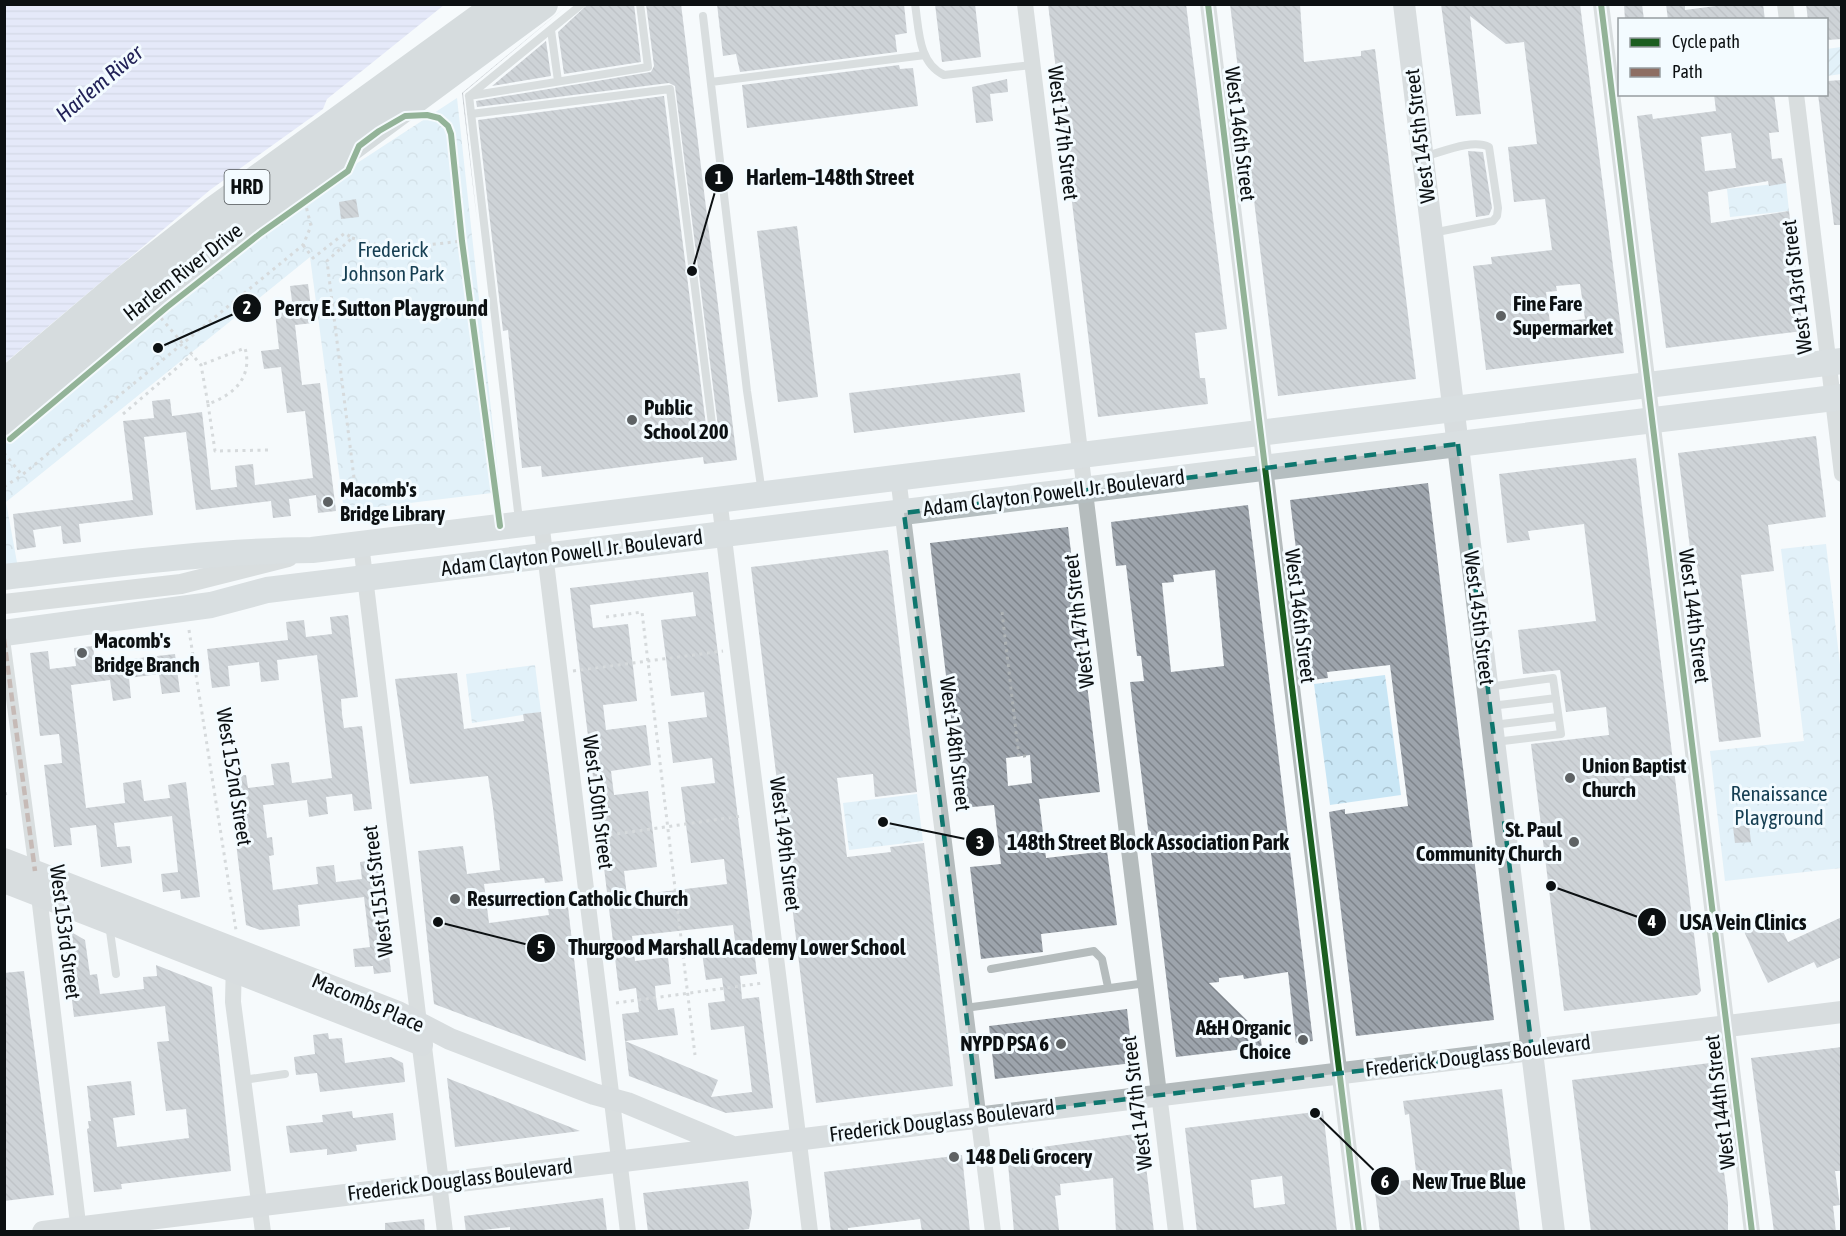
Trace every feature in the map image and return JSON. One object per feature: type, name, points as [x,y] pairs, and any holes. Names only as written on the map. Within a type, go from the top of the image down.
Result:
[{"type":"highway","name":"Harlem River Drive","points":[[4,384],[195,226],[500,4]]},
{"type":"highway","name":"Harlem River Drive","points":[[4,420],[190,265],[547,17]]},
{"type":"main road","name":"West 145th Street","points":[[1404,4],[1554,1232]]},
{"type":"main road","name":"Adam Clayton Powell Jr. Boulevard","points":[[4,577],[269,550],[312,550],[1835,362]]},
{"type":"main road","name":"Adam Clayton Powell Jr. Boulevard","points":[[4,633],[211,604],[267,590],[1837,398]]},
{"type":"main road","name":"Macombs Place","points":[[4,859],[235,951],[398,1012],[450,1039],[594,1094],[612,1098],[731,1147]]},
{"type":"main road","name":"Macombs Place","points":[[4,882],[109,923],[235,951],[422,1045]]},
{"type":"main road","name":"Frederick Douglass Boulevard","points":[[43,1232],[1842,1012]]},
{"type":"street","name":"West 147th Street","points":[[1025,4],[1176,1232]]},
{"type":"street","name":"West 146th Street","points":[[1208,4],[1359,1232]]},
{"type":"street","name":"West 144th Street","points":[[1601,4],[1752,1232]]},
{"type":"street","name":"West 143rd Street","points":[[1796,96],[1835,362],[1842,474]]},
{"type":"street","name":"West 148th Street","points":[[898,477],[993,1232]]},
{"type":"street","name":"West 149th Street","points":[[719,498],[810,1232]]},
{"type":"street","name":"West 150th Street","points":[[530,522],[545,556],[628,1232]]},
{"type":"street","name":"West 151st Street","points":[[361,544],[445,1232]]},
{"type":"street","name":"Adam Clayton Powell Jr. Boulevard","points":[[4,604],[181,584],[312,550]]},
{"type":"street","points":[[178,558],[181,584]]},
{"type":"street","name":"Adam Clayton Powell Jr. Boulevard","points":[[181,584],[210,592],[267,590]]},
{"type":"street","name":"West 153rd Street","points":[[4,639],[39,896],[78,1229]]},
{"type":"street","points":[[235,951],[233,1002],[263,1232]]},
{"type":"lane","points":[[469,96],[547,17],[582,4]]},
{"type":"lane","points":[[469,96],[648,67],[639,4]]},
{"type":"lane","points":[[915,4],[925,55],[935,71],[944,75],[1032,65]]},
{"type":"lane","points":[[703,16],[746,379],[762,493]]},
{"type":"lane","points":[[547,17],[558,81]]},
{"type":"lane","points":[[711,82],[925,55]]},
{"type":"lane","points":[[471,114],[670,89],[713,432]]},
{"type":"lane","points":[[469,96],[530,522]]},
{"type":"lane","points":[[1422,157],[1483,144],[1488,147],[1497,208],[1497,216],[1493,221],[1432,233]]},
{"type":"lane","points":[[1553,678],[1561,734],[1491,715],[1553,678]]},
{"type":"lane","points":[[1491,715],[1556,698]]},
{"type":"lane","points":[[1491,715],[1558,717]]},
{"type":"lane","points":[[109,923],[116,974]]},
{"type":"lane","points":[[991,969],[1094,951],[1102,959],[1108,987]]},
{"type":"lane","points":[[965,1008],[1146,983]]},
{"type":"lane","points":[[243,1080],[285,1074]]},
{"type":"path","points":[[296,209],[313,197]]},
{"type":"path","points":[[4,487],[22,475],[303,245],[311,226],[305,203]]},
{"type":"path","points":[[461,229],[464,253]]},
{"type":"path","points":[[303,245],[313,258],[345,233],[352,238],[392,249],[462,241]]},
{"type":"path","points":[[352,238],[327,261],[359,518]]},
{"type":"path","points":[[149,322],[167,307]]},
{"type":"path","points":[[158,315],[201,365],[215,451],[272,450]]},
{"type":"path","points":[[201,365],[245,348],[248,359],[247,372],[232,392],[208,404]]},
{"type":"path","points":[[123,414],[192,355]]},
{"type":"path","points":[[4,453],[22,475]]},
{"type":"path","points":[[606,617],[642,612],[696,1055]]},
{"type":"path","points":[[1002,612],[1019,757],[1029,755]]},
{"type":"path","points":[[571,672],[723,651]]},
{"type":"path","points":[[592,838],[742,816]]},
{"type":"path","points":[[612,1004],[763,983]]},
{"type":"highlighted area","points":[[1458,444],[1532,1050],[979,1117],[904,513]]},
{"type":"green space","points":[[1841,47],[1841,74],[1828,76],[1828,49]]},
{"type":"green space","name":"Frederick Johnson Park","points":[[457,98],[500,492],[344,511],[310,257],[6,502],[18,568],[5,569],[4,445],[276,216]]},
{"type":"green space","points":[[1786,183],[1789,211],[1730,217],[1727,189]]},
{"type":"green space","name":"Renaissance Playground","points":[[1826,544],[1842,682],[1841,868],[1725,881],[1710,751],[1804,741],[1781,549]]},
{"type":"green space","points":[[535,665],[541,712],[472,723],[466,674]]},
{"type":"green space","points":[[1385,675],[1401,795],[1330,805],[1314,684]]},
{"type":"green space","points":[[917,794],[923,841],[849,850],[843,803]]},
{"type":"water","name":"Harlem River","points":[[5,4],[444,5],[327,99],[323,109],[210,190],[5,363]]},
{"type":"building","points":[[569,4],[463,93],[477,221],[462,93]]},
{"type":"building","points":[[588,4],[634,4],[641,62],[564,74],[558,32]]},
{"type":"building","points":[[646,4],[681,4],[737,460],[704,464],[703,457],[542,477],[541,466],[522,468],[508,330],[503,331],[478,120],[664,96],[707,433],[713,438],[719,434],[675,86],[669,83],[477,107],[476,101],[651,72],[654,66]]},
{"type":"building","points":[[717,4],[904,4],[907,33],[895,35],[897,52],[740,72],[736,54],[723,56]]},
{"type":"building","points":[[935,4],[975,4],[981,57],[942,62]]},
{"type":"building","points":[[1048,4],[1186,4],[1227,329],[1195,333],[1200,378],[1205,378],[1208,404],[1098,417]]},
{"type":"building","points":[[1230,4],[1300,4],[1304,62],[1361,56],[1361,51],[1375,49],[1416,379],[1278,396]]},
{"type":"building","points":[[1441,4],[1580,4],[1624,353],[1486,370],[1473,266],[1492,264],[1491,257],[1552,250],[1545,199],[1514,202],[1508,147],[1537,144],[1524,42],[1506,44],[1470,16],[1481,114],[1456,116]],"holes":[[[1580,284],[1585,319],[1550,323],[1546,292],[1557,291],[1556,286]]]},
{"type":"building","points":[[1624,4],[1642,4],[1644,18],[1625,18]]},
{"type":"building","points":[[1666,4],[1685,4],[1685,10],[1731,4],[1763,4],[1765,18],[1668,18]]},
{"type":"building","points":[[1806,4],[1842,4],[1842,39],[1828,40],[1828,18],[1808,18]]},
{"type":"building","points":[[546,41],[551,76],[492,86]]},
{"type":"building","points":[[899,65],[900,69],[913,68],[918,106],[747,128],[742,85]]},
{"type":"building","points":[[1007,79],[1008,92],[990,94],[993,121],[976,123],[972,87]]},
{"type":"building","points":[[1842,80],[1842,225],[1834,225],[1818,96],[1828,96],[1828,81]]},
{"type":"building","points":[[1714,96],[1774,96],[1779,132],[1769,133],[1772,159],[1782,158],[1786,183],[1769,186],[1768,181],[1708,192],[1711,223],[1789,211],[1803,331],[1666,348],[1637,116],[1652,114],[1653,119],[1716,111]],"holes":[[[1731,133],[1736,168],[1705,171],[1701,137]]]},
{"type":"building","points":[[1468,151],[1483,152],[1492,208],[1489,215],[1476,217]]},
{"type":"building","points":[[356,199],[359,217],[341,219],[339,202]]},
{"type":"building","points":[[797,226],[818,397],[778,402],[757,231]]},
{"type":"building","points":[[308,284],[313,323],[295,325],[302,385],[320,383],[336,511],[318,513],[316,495],[289,499],[291,516],[273,518],[271,501],[196,510],[186,432],[144,437],[153,515],[79,524],[81,542],[63,544],[61,526],[33,530],[36,547],[17,550],[13,514],[133,500],[123,421],[154,418],[152,401],[170,399],[172,416],[202,412],[211,490],[237,487],[235,466],[253,464],[255,485],[313,478],[305,411],[287,413],[281,367],[264,369],[261,351],[279,349],[274,303],[292,301],[290,286]]},
{"type":"building","points":[[1020,373],[1025,412],[854,433],[849,393]]},
{"type":"building","points":[[1816,436],[1826,517],[1768,525],[1774,571],[1741,575],[1761,737],[1719,742],[1698,570],[1694,556],[1691,556],[1678,453]]},
{"type":"building","points":[[1636,458],[1701,991],[1697,995],[1564,1011],[1531,744],[1609,735],[1606,707],[1566,712],[1560,670],[1523,674],[1518,630],[1596,621],[1584,524],[1528,531],[1530,540],[1507,543],[1499,474]]},
{"type":"building","points":[[1428,483],[1494,1020],[1356,1036],[1329,812],[1345,809],[1345,814],[1408,806],[1390,665],[1327,672],[1328,678],[1312,680],[1290,500]]},
{"type":"building","points":[[1248,505],[1313,1041],[1296,1043],[1288,972],[1244,979],[1243,975],[1219,978],[1219,982],[1209,983],[1260,1033],[1262,1047],[1176,1057],[1130,682],[1144,681],[1141,656],[1137,656],[1126,565],[1116,566],[1111,522]],"holes":[[[1215,570],[1224,666],[1171,672],[1162,583],[1174,582],[1173,575]]]},
{"type":"building","points":[[1068,527],[1100,792],[1039,799],[1046,858],[1107,851],[1117,925],[1041,934],[1043,952],[981,959],[970,867],[1001,864],[994,805],[962,808],[930,543]],"holes":[[[1030,755],[1032,783],[1008,786],[1006,758]]]},
{"type":"building","points":[[888,550],[917,792],[875,797],[873,774],[837,778],[847,857],[891,852],[890,847],[924,843],[953,1086],[816,1103],[751,567]]},
{"type":"building","points":[[708,572],[757,974],[740,976],[742,999],[759,997],[773,1108],[726,1113],[629,1076],[625,1041],[622,1014],[639,1012],[636,988],[619,991],[570,588]],"holes":[[[693,592],[696,616],[661,620],[671,696],[704,692],[707,717],[668,722],[673,763],[712,758],[715,783],[681,787],[691,863],[724,859],[727,884],[627,896],[624,871],[657,867],[648,791],[614,795],[611,771],[651,765],[646,725],[606,730],[603,705],[637,701],[628,624],[593,628],[590,605]],[[733,925],[736,948],[702,953],[706,980],[722,978],[725,1001],[708,1003],[711,1030],[744,1026],[752,1092],[711,1097],[718,1080],[625,1041],[678,1035],[674,1008],[658,1010],[656,998],[655,986],[671,984],[668,957],[635,961],[632,936]]]},
{"type":"building","points":[[348,615],[358,697],[341,699],[342,714],[344,728],[362,726],[372,809],[354,811],[352,794],[326,797],[328,814],[309,817],[307,800],[263,805],[267,838],[272,837],[274,855],[269,856],[273,890],[318,884],[316,867],[334,865],[336,882],[362,879],[360,862],[378,859],[391,972],[374,974],[373,966],[355,967],[353,949],[370,947],[364,897],[298,905],[300,926],[260,930],[246,925],[228,777],[246,775],[248,788],[274,785],[271,764],[289,762],[292,783],[332,778],[317,655],[277,660],[279,680],[261,682],[259,662],[228,666],[230,686],[212,688],[207,649],[288,640],[286,622],[304,620],[306,637],[332,634],[330,617]]},
{"type":"building","points":[[93,646],[95,663],[175,654],[180,692],[162,694],[159,674],[129,678],[131,698],[113,701],[110,680],[71,685],[86,808],[125,803],[123,783],[141,780],[144,801],[170,798],[168,785],[186,782],[200,897],[181,899],[180,890],[163,892],[161,874],[178,872],[172,816],[114,823],[117,847],[130,846],[132,863],[101,867],[96,825],[70,828],[72,845],[54,847],[44,765],[62,763],[61,749],[59,734],[40,736],[30,653],[48,651],[50,669],[76,666],[74,648]]},
{"type":"building","points":[[457,673],[464,729],[524,721],[523,714],[541,712],[563,881],[545,883],[544,878],[484,884],[489,923],[549,915],[548,909],[568,907],[586,1061],[434,1004],[418,851],[463,846],[467,874],[500,870],[493,808],[488,776],[410,784],[395,679]]},
{"type":"building","points":[[1749,825],[1751,842],[1735,843],[1733,827]]},
{"type":"building","points":[[1773,910],[1788,942],[1842,917],[1842,957],[1817,968],[1814,962],[1768,983],[1741,925]]},
{"type":"building","points":[[73,933],[85,940],[90,975],[97,974],[100,994],[144,989],[143,977],[157,976],[156,965],[212,987],[231,1171],[121,1184],[122,1189],[94,1192],[87,1129],[89,1128],[88,1121],[91,1121],[87,1086],[131,1081],[135,1115],[113,1118],[117,1147],[189,1138],[186,1109],[166,1111],[157,1042],[169,1041],[165,1006],[74,1017],[64,934]]},
{"type":"building","points":[[24,971],[54,1195],[4,1201],[4,973]]},
{"type":"building","name":"NYPD PSA 6","points":[[1127,1009],[1133,1063],[995,1079],[989,1026]]},
{"type":"building","points":[[328,1033],[329,1039],[342,1038],[345,1063],[391,1057],[403,1063],[405,1082],[320,1092],[317,1073],[296,1075],[294,1057],[315,1054],[313,1035]]},
{"type":"building","points":[[1842,1047],[1842,1171],[1835,1171],[1840,1205],[1833,1206],[1836,1232],[1774,1232],[1751,1058]]},
{"type":"building","points":[[1710,1063],[1728,1203],[1728,1232],[1591,1232],[1572,1080]]},
{"type":"building","points":[[447,1078],[500,1099],[580,1131],[455,1147]]},
{"type":"building","points":[[1502,1089],[1520,1232],[1380,1232],[1374,1184],[1417,1179],[1409,1114],[1405,1115],[1403,1101]]},
{"type":"building","points":[[352,1111],[353,1118],[393,1113],[396,1140],[356,1145],[357,1151],[327,1155],[327,1149],[290,1153],[286,1126],[323,1122],[322,1115]]},
{"type":"building","points":[[1323,1111],[1337,1232],[1197,1232],[1185,1128]],"holes":[[[1282,1176],[1285,1204],[1254,1208],[1251,1180]]]},
{"type":"building","points":[[1142,1133],[1154,1232],[1116,1232],[1113,1178],[1060,1184],[1061,1195],[1055,1196],[1059,1230],[1014,1232],[1007,1152]]},
{"type":"building","points":[[962,1155],[970,1232],[922,1232],[920,1219],[848,1228],[848,1232],[831,1232],[824,1172]]},
{"type":"building","points":[[748,1181],[752,1213],[749,1229],[726,1232],[648,1232],[643,1193]]},
{"type":"building","points":[[603,1198],[607,1232],[510,1232],[510,1227],[466,1232],[464,1216]]},
{"type":"building","points":[[424,1219],[425,1232],[385,1232],[385,1223]]},
{"type":"marked path","points":[[4,639],[35,871]]},
{"type":"cycle path","points":[[1208,4],[1359,1232]]},
{"type":"cycle path","points":[[1601,4],[1752,1232]]},
{"type":"cycle path","points":[[10,439],[167,307],[261,233],[348,171],[359,146],[405,116],[427,115],[439,118],[448,126],[451,134],[462,241],[500,526]]},
{"type":"place","name":"Harlem–148th Street","points":[[692,271]]},
{"type":"place","name":"Fine Fare Supermarket","points":[[1501,316]]},
{"type":"place","name":"Percy E. Sutton Playground","points":[[158,348]]},
{"type":"place","name":"Public School 200","points":[[632,420]]},
{"type":"place","name":"Macomb's Bridge Library","points":[[328,502]]},
{"type":"place","name":"Macomb's Bridge Branch","points":[[82,653]]},
{"type":"place","name":"Union Baptist Church","points":[[1570,778]]},
{"type":"place","name":"148th Street Block Association Park","points":[[883,822]]},
{"type":"place","name":"St. Paul Community Church","points":[[1574,842]]},
{"type":"place","name":"USA Vein Clinics","points":[[1551,886]]},
{"type":"place","name":"Resurrection Catholic Church","points":[[455,899]]},
{"type":"place","name":"Thurgood Marshall Academy Lower School","points":[[438,922]]},
{"type":"place","name":"A&H Organic Choice","points":[[1303,1040]]},
{"type":"place","name":"NYPD PSA 6","points":[[1061,1044]]},
{"type":"place","name":"New True Blue","points":[[1315,1113]]},
{"type":"place","name":"148 Deli Grocery","points":[[954,1157]]}]
